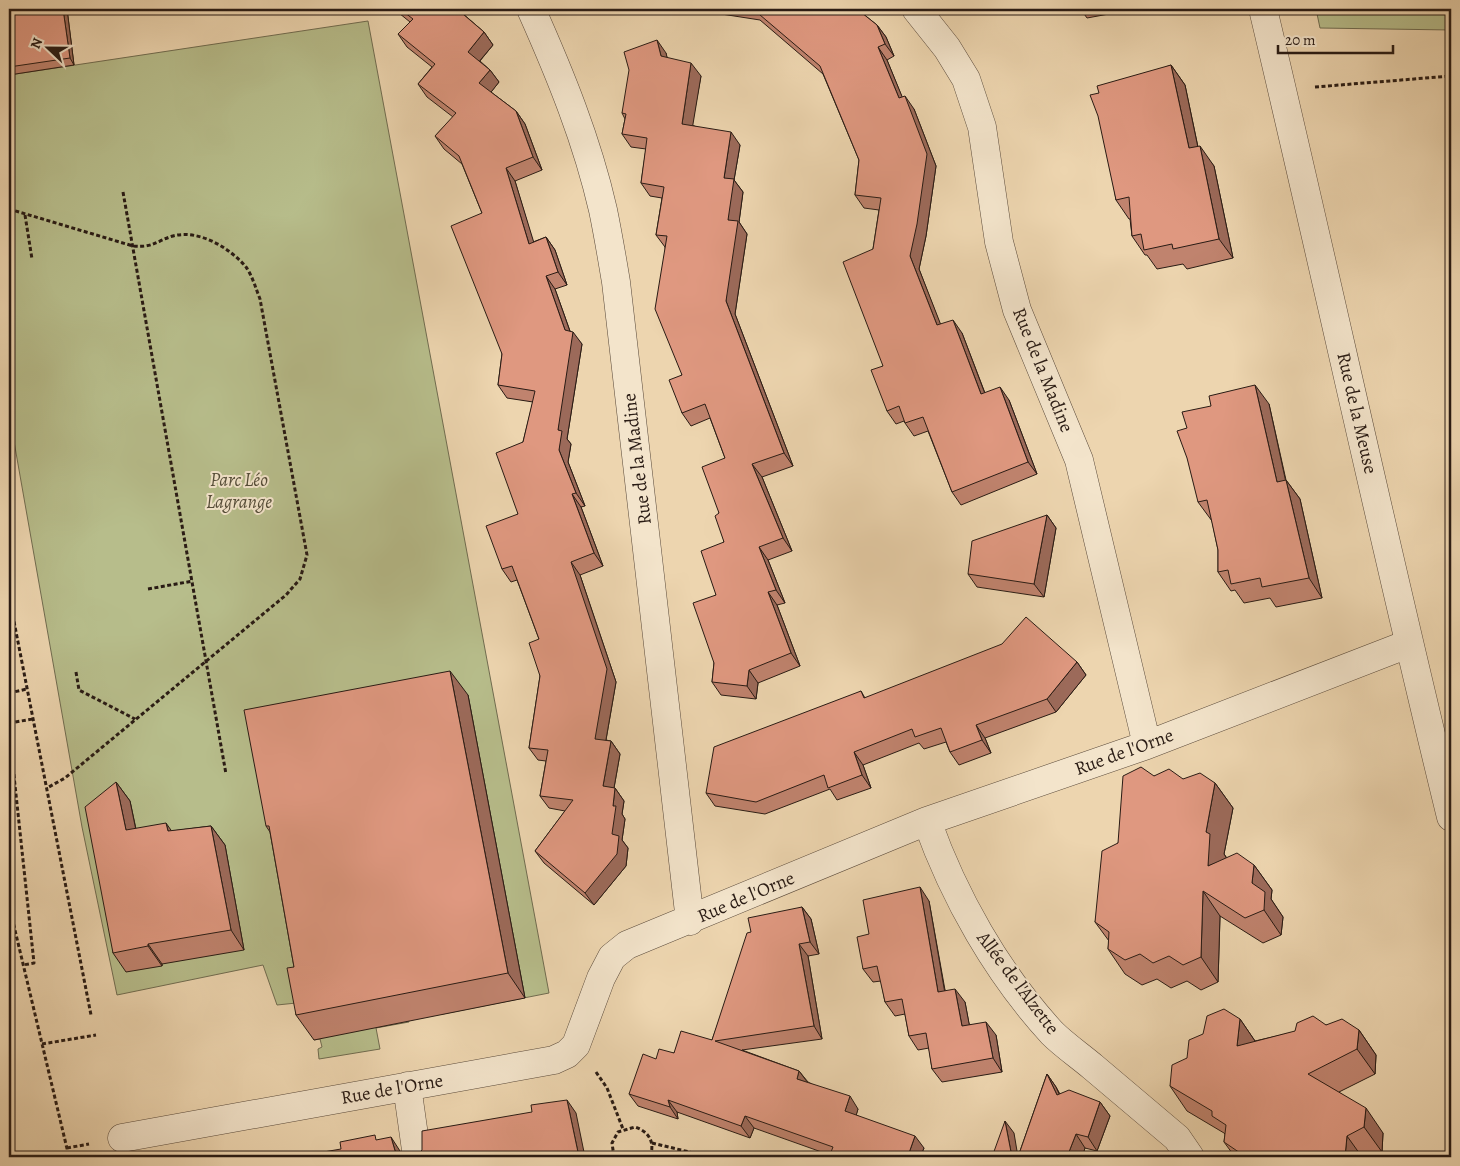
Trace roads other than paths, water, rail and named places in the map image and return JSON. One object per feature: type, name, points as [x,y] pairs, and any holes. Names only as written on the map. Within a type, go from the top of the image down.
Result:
[{"type":"street","name":"Rue de la Madine","points":[[531,9],[560,73],[582,134],[603,209],[616,282],[690,921]]},
{"type":"street","name":"Rue de la Madine","points":[[916,9],[947,48],[966,80],[982,127],[999,242],[1017,310],[1079,460],[1147,745]]},
{"type":"street","name":"Rue de la Meuse","points":[[1263,9],[1358,415],[1408,644],[1451,817]]},
{"type":"street","name":"Rue de l'Orne","points":[[122,1138],[554,1060],[567,1054],[576,1045],[601,978],[612,957],[627,945],[690,921],[927,821],[1147,745],[1408,644]]},
{"type":"street","name":"Allée de l'Alzette","points":[[927,821],[937,850],[962,903],[988,947],[1027,1002],[1053,1033],[1177,1138],[1190,1157]]},
{"type":"street","points":[[407,1086],[417,1157]]},
{"type":"park label","name":"Parc Léo Lagrange","points":[[239,491]]}]
